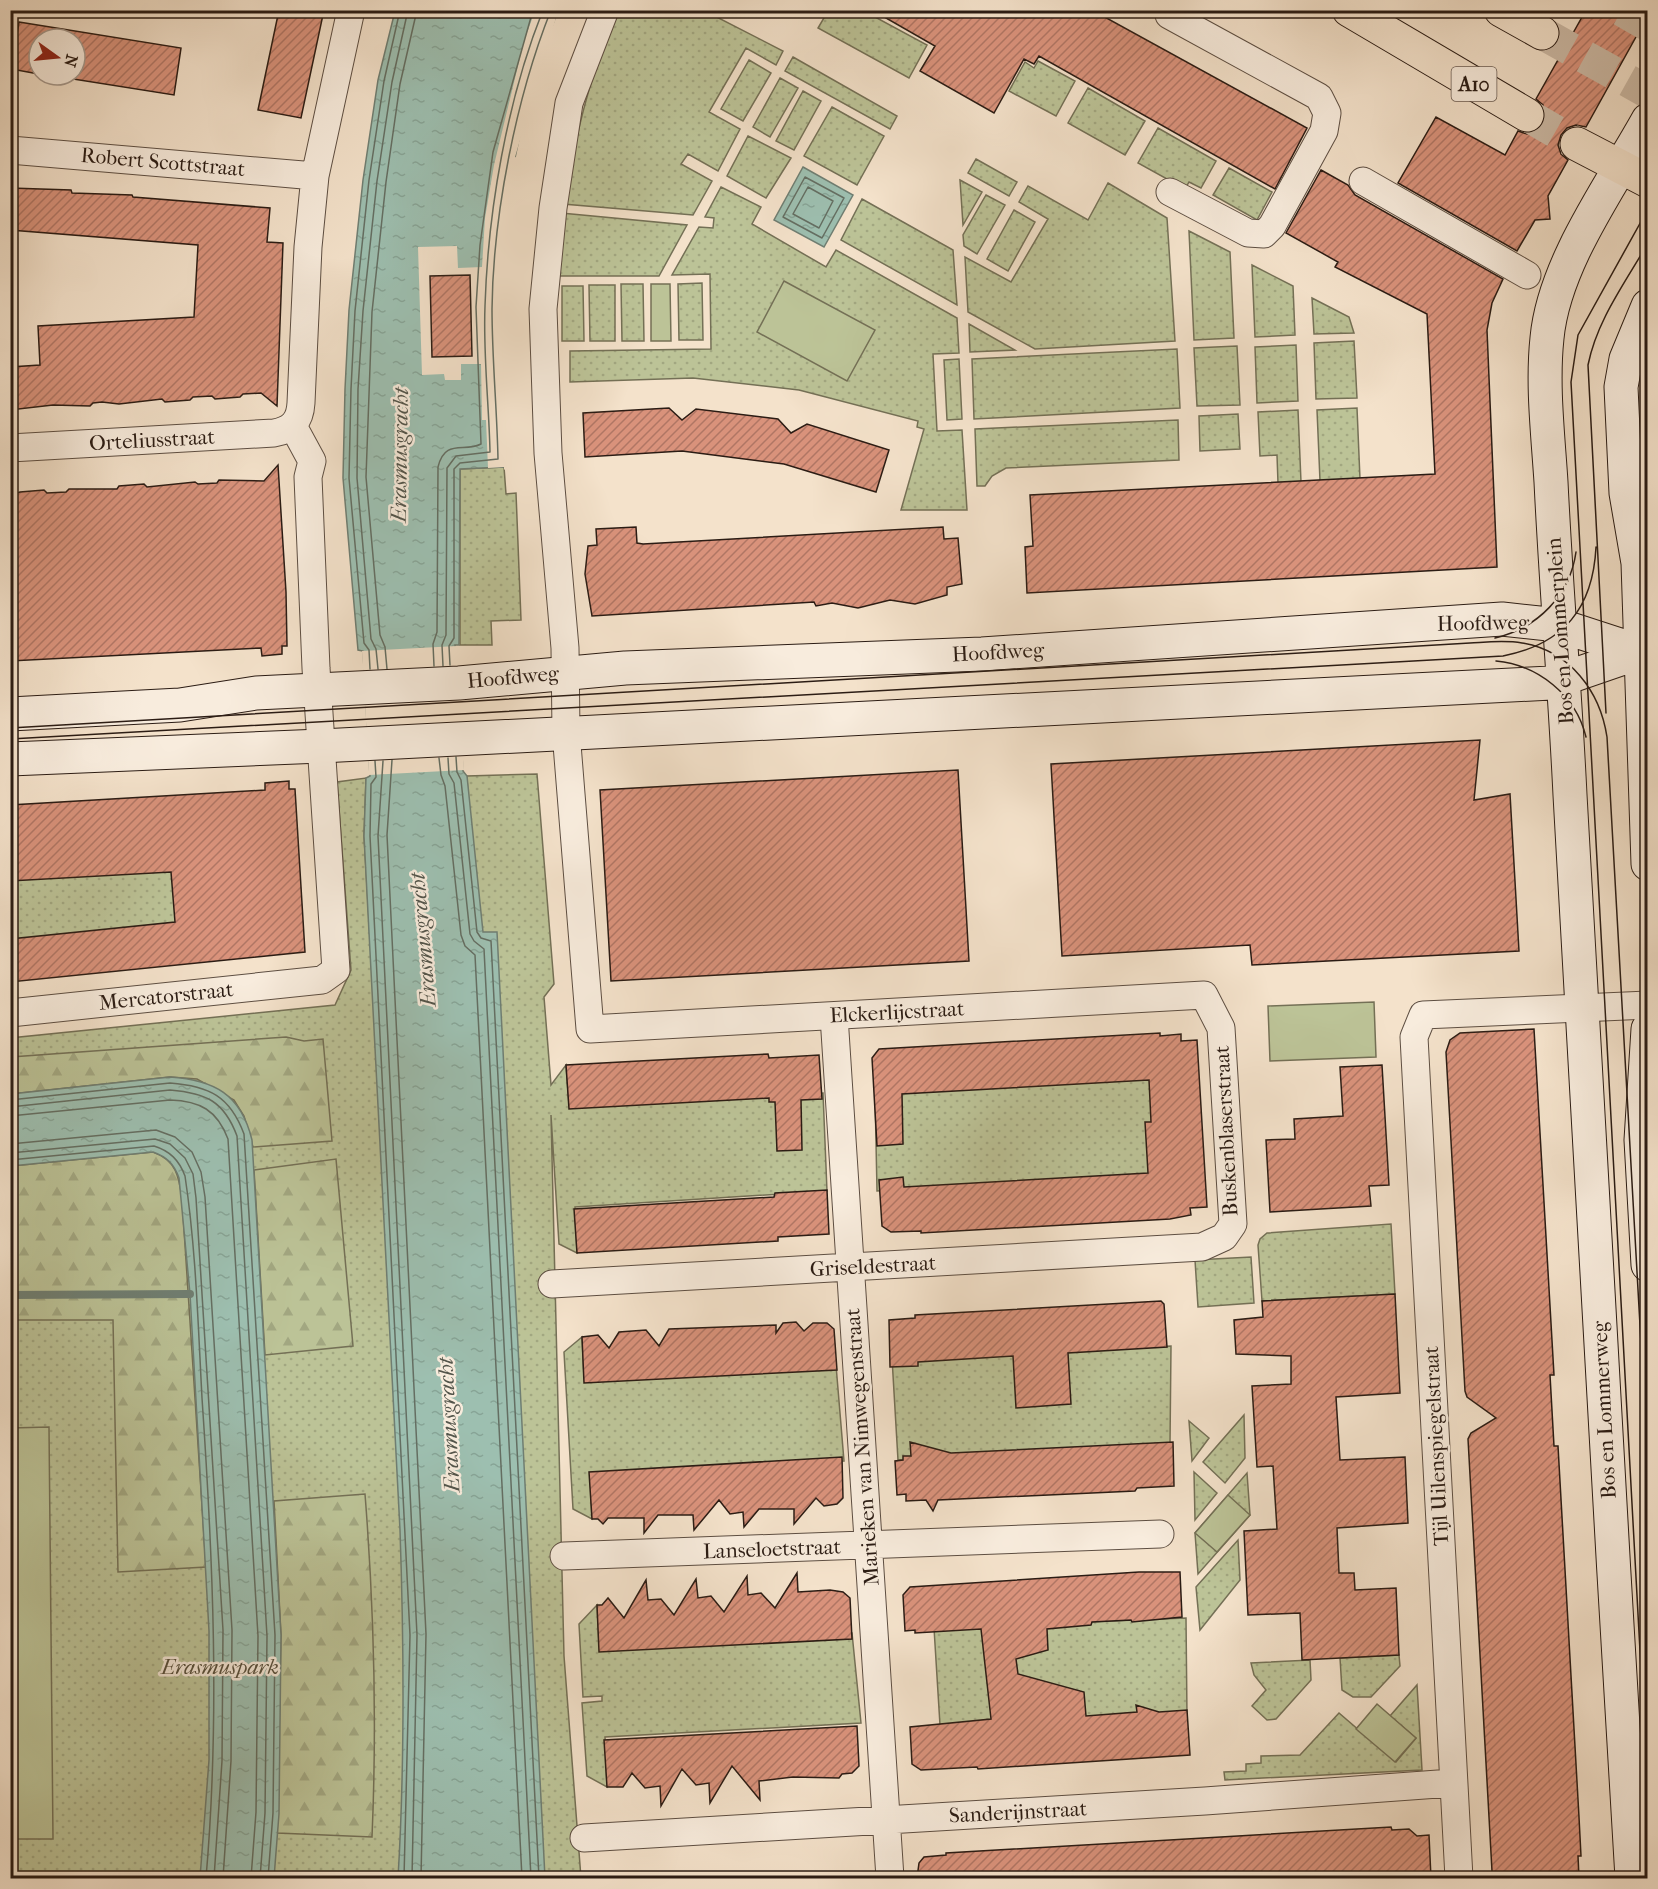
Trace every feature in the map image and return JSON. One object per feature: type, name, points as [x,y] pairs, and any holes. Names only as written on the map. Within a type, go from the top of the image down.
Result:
[{"type":"highway","name":"A10","points":[[1349,10],[1527,115]]},
{"type":"highway","points":[[1501,10],[1542,33]]},
{"type":"highway","points":[[1577,144],[1634,174]]},
{"type":"street","points":[[321,746],[332,688],[308,477],[312,461],[293,426],[301,411],[308,247],[315,176],[351,10]]},
{"type":"street","points":[[568,742],[565,672],[548,453],[544,299],[553,208],[569,103],[604,10]]},
{"type":"street","points":[[1169,15],[1319,97],[1327,113],[1324,131],[1272,226],[1264,234],[1248,233],[1170,192]]},
{"type":"street","name":"Bos en Lommerplein","points":[[1581,1008],[1547,411],[1547,336],[1560,283],[1587,226],[1634,174],[1647,120]]},
{"type":"street","name":"Robert Scottstraat","points":[[10,150],[315,176]]},
{"type":"street","points":[[1364,181],[1527,275]]},
{"type":"street","points":[[1647,306],[1628,351],[1621,387],[1626,494],[1638,563],[1647,864]]},
{"type":"street","name":"Orteliusstraat","points":[[10,448],[274,433],[293,426]]},
{"type":"street","name":"Hoofdweg","points":[[10,714],[180,705],[256,693],[459,682],[565,672],[990,653],[1502,619],[1558,625],[1641,652]]},
{"type":"street","points":[[10,759],[321,746],[462,737],[568,742],[1562,682],[1641,652]]},
{"type":"street","name":"Elckerlijcstraat","points":[[568,742],[590,1029],[1204,994]]},
{"type":"street","name":"Mercatorstraat","points":[[10,1013],[322,980],[336,970],[321,746]]},
{"type":"street","name":"Buskenblaserstraat","points":[[1193,1248],[1202,1247],[1224,1237],[1233,1224],[1221,1028],[1204,994]]},
{"type":"street","points":[[1581,1008],[1647,1005]]},
{"type":"street","name":"Tijl Uilenspiegelstraat","points":[[1459,1878],[1452,1783],[1436,1415],[1414,1037],[1423,1015],[1581,1008]]},
{"type":"street","name":"Bos en Lommerweg","points":[[1581,1008],[1632,1878]]},
{"type":"street","name":"Marieken van Nimwegenstraat","points":[[834,1016],[890,1878]]},
{"type":"street","points":[[1647,1029],[1641,1140],[1647,1265]]},
{"type":"street","name":"Griseldestraat","points":[[552,1284],[1193,1248]]},
{"type":"street","name":"Lanseloetstraat","points":[[564,1556],[1160,1534]]},
{"type":"street","name":"Sanderijnstraat","points":[[584,1838],[1222,1800],[1452,1783]]},
{"type":"green space","points":[[619,11],[705,11],[783,51],[776,65],[746,48],[709,112],[740,129],[718,171],[688,154],[681,164],[712,181],[693,215],[563,204],[592,81]]},
{"type":"green space","points":[[828,11],[864,11],[927,45],[909,78],[818,28]]},
{"type":"green space","points":[[793,57],[897,116],[890,129],[785,71]]},
{"type":"green space","points":[[749,60],[771,73],[743,121],[721,109]]},
{"type":"green space","points":[[1038,61],[1075,81],[1056,116],[1009,91],[1025,62],[1034,68]]},
{"type":"green space","points":[[780,78],[798,88],[770,137],[753,127]]},
{"type":"green space","points":[[1088,88],[1145,121],[1125,155],[1068,123]]},
{"type":"green space","points":[[803,91],[821,101],[794,150],[776,141]]},
{"type":"green space","points":[[832,107],[884,136],[857,185],[804,156]]},
{"type":"green space","points":[[1158,128],[1216,161],[1201,188],[1189,182],[1185,189],[1138,163]]},
{"type":"green space","points":[[748,136],[791,158],[766,198],[727,176]]},
{"type":"green space","points":[[976,159],[1017,182],[1009,196],[968,173]]},
{"type":"green space","points":[[1229,168],[1272,192],[1257,220],[1213,195]]},
{"type":"green space","points":[[960,180],[982,192],[963,225]]},
{"type":"green space","points":[[1108,183],[1167,218],[1175,341],[1035,349],[968,312],[965,257],[1011,282],[1048,219],[1019,202],[1028,186],[1088,220]]},
{"type":"green space","points":[[721,187],[761,207],[752,224],[826,267],[836,250],[957,318],[959,353],[933,354],[937,431],[962,430],[967,510],[901,510],[924,429],[917,427],[918,421],[799,390],[693,378],[570,382],[570,351],[711,349],[710,274],[672,275],[699,227],[713,228],[714,218],[705,217]]},
{"type":"green space","points":[[986,195],[1005,205],[977,254],[964,246],[963,235]]},
{"type":"green space","points":[[862,199],[953,250],[957,305],[841,240]]},
{"type":"green space","points":[[1014,210],[1035,222],[1008,271],[987,259]]},
{"type":"green space","points":[[561,213],[687,225],[659,276],[555,276]]},
{"type":"green space","points":[[1189,231],[1230,252],[1234,338],[1194,340]]},
{"type":"green space","points":[[1252,265],[1293,286],[1295,335],[1255,337]]},
{"type":"green space","points":[[784,281],[875,330],[847,381],[757,332]]},
{"type":"green space","points":[[702,283],[703,340],[679,340],[678,284]]},
{"type":"green space","points":[[621,284],[643,284],[644,341],[622,341]]},
{"type":"green space","points":[[651,284],[670,284],[671,341],[651,341]]},
{"type":"green space","points":[[589,285],[615,285],[615,341],[590,341]]},
{"type":"green space","points":[[562,286],[583,286],[584,341],[562,341]]},
{"type":"green space","points":[[1312,298],[1349,317],[1354,333],[1314,334]]},
{"type":"green space","points":[[969,324],[1015,350],[970,352]]},
{"type":"green space","points":[[1354,341],[1357,398],[1316,399],[1314,343]]},
{"type":"green space","points":[[1296,345],[1298,401],[1257,403],[1255,347]]},
{"type":"green space","points":[[1237,346],[1240,405],[1197,406],[1194,348]]},
{"type":"green space","points":[[1177,349],[1180,408],[974,419],[972,359]]},
{"type":"green space","points":[[959,359],[962,419],[947,420],[944,360]]},
{"type":"green space","points":[[1357,408],[1360,479],[1320,481],[1317,410]]},
{"type":"green space","points":[[1298,410],[1301,482],[1278,483],[1277,455],[1260,456],[1258,412]]},
{"type":"green space","points":[[1238,414],[1240,449],[1200,451],[1199,416]]},
{"type":"green space","points":[[1178,420],[1179,460],[1006,468],[992,476],[985,486],[977,486],[975,429]]},
{"type":"green space","points":[[504,467],[506,494],[516,493],[521,620],[491,621],[492,645],[460,645],[460,469]]},
{"type":"green space","points":[[537,774],[554,984],[544,997],[551,1085],[566,1065],[569,1105],[823,1093],[827,1191],[575,1207],[577,1253],[559,1244],[551,1115],[564,1656],[581,1878],[515,1878],[467,776]]},
{"type":"green space","name":"Erasmuspark","points":[[366,778],[364,836],[425,1878],[11,1878],[10,1038],[335,1005],[351,970],[337,782]]},
{"type":"green space","points":[[263,823],[272,919],[11,945],[11,840]]},
{"type":"green space","points":[[1374,1002],[1376,1057],[1270,1061],[1268,1006]]},
{"type":"green space","points":[[286,1037],[304,1041],[323,1039],[332,1141],[253,1147],[244,1116],[234,1100],[197,1079],[170,1077],[11,1094],[11,1057]]},
{"type":"green space","points":[[1175,1078],[1176,1177],[877,1191],[875,1094]]},
{"type":"green space","points":[[153,1152],[167,1159],[175,1170],[182,1199],[206,1567],[118,1572],[113,1320],[11,1320],[11,1166]]},
{"type":"green space","points":[[336,1159],[353,1346],[265,1355],[254,1170]]},
{"type":"green space","points":[[1391,1224],[1395,1294],[1262,1301],[1258,1245],[1260,1239],[1267,1233]]},
{"type":"green space","points":[[1251,1257],[1254,1303],[1198,1307],[1195,1260]]},
{"type":"green space","points":[[582,1337],[584,1378],[836,1365],[844,1461],[590,1473],[592,1519],[573,1509],[564,1352]]},
{"type":"green space","points":[[1171,1346],[1170,1444],[898,1460],[892,1358]]},
{"type":"green space","points":[[1244,1415],[1245,1458],[1225,1483],[1203,1462]]},
{"type":"green space","points":[[1189,1421],[1209,1438],[1192,1461]]},
{"type":"green space","points":[[49,1427],[53,1839],[11,1839],[11,1428]]},
{"type":"green space","points":[[1194,1472],[1217,1493],[1195,1520]]},
{"type":"green space","points":[[1247,1473],[1250,1515],[1198,1574],[1195,1533]]},
{"type":"green space","points":[[365,1494],[374,1665],[372,1837],[277,1833],[281,1635],[274,1501]]},
{"type":"green space","points":[[1228,1495],[1250,1515],[1217,1552],[1195,1533]]},
{"type":"green space","points":[[1238,1540],[1240,1580],[1200,1630],[1196,1587]]},
{"type":"green space","points":[[597,1605],[599,1644],[852,1633],[861,1723],[605,1737],[607,1787],[587,1776],[582,1703],[602,1701],[602,1696],[583,1697],[579,1624]]},
{"type":"green space","points":[[1186,1618],[1187,1716],[940,1725],[934,1628]]},
{"type":"green space","points":[[1399,1655],[1400,1666],[1371,1697],[1353,1697],[1342,1690],[1340,1658]]},
{"type":"green space","points":[[1310,1660],[1311,1680],[1276,1719],[1267,1720],[1252,1706],[1266,1690],[1254,1675],[1251,1663]]},
{"type":"green space","points":[[1417,1685],[1422,1770],[1225,1780],[1224,1772],[1246,1771],[1246,1764],[1261,1763],[1261,1756],[1300,1755],[1339,1713],[1396,1762],[1416,1738],[1390,1716]]},
{"type":"green space","points":[[1377,1704],[1416,1738],[1395,1762],[1356,1729]]},
{"type":"water","name":"Erasmusgracht","points":[[395,11],[558,11],[545,45],[524,118],[515,156],[503,234],[498,308],[504,467],[460,469],[459,645],[455,645],[463,771],[467,776],[483,932],[497,932],[545,1878],[398,1878],[403,1704],[400,1530],[364,836],[366,778],[370,776],[363,651],[358,650],[343,478],[349,310],[363,180],[378,80]]},
{"type":"water","points":[[803,167],[853,195],[824,247],[774,220]]},
{"type":"water","points":[[170,1077],[200,1082],[223,1092],[241,1111],[252,1140],[281,1635],[279,1814],[274,1878],[200,1878],[209,1760],[209,1631],[190,1294],[179,1178],[169,1162],[153,1152],[11,1166],[11,1094]]},
{"type":"pier","points":[[535,11],[558,11],[515,157],[518,158],[505,248],[501,308],[507,467],[504,470],[504,467],[488,468],[486,420],[482,420],[481,364],[461,364],[461,380],[445,380],[444,374],[422,375],[418,247],[457,246],[458,268],[482,267],[485,218],[494,165],[524,41]]},
{"type":"pier","points":[[457,646],[464,770],[369,775],[362,651]]},
{"type":"building","points":[[279,10],[324,10],[301,118],[258,110]]},
{"type":"building","points":[[872,10],[1092,10],[1307,128],[1275,189],[1039,56],[1034,64],[1024,59],[994,113],[920,71],[935,46]]},
{"type":"building","points":[[1586,10],[1647,10],[1647,17],[1586,127],[1576,125],[1567,128],[1561,135],[1558,145],[1561,154],[1568,160],[1548,196],[1550,219],[1535,220],[1517,251],[1398,183],[1436,117],[1505,155],[1518,131],[1527,134],[1537,131],[1546,115],[1543,105],[1536,99]]},
{"type":"building","points":[[19,22],[50,27],[27,27],[27,72],[11,69]]},
{"type":"building","points":[[87,33],[181,48],[174,95],[87,81]]},
{"type":"building","points":[[1321,170],[1348,185],[1355,195],[1503,279],[1492,303],[1487,330],[1497,567],[1027,593],[1025,547],[1033,546],[1030,495],[1435,474],[1427,314],[1335,267],[1338,262],[1286,233]]},
{"type":"building","points":[[10,188],[71,190],[72,193],[132,195],[133,197],[270,208],[267,242],[283,243],[277,406],[261,393],[215,399],[212,396],[193,397],[190,400],[165,402],[162,399],[119,404],[102,402],[93,403],[90,406],[53,405],[10,410],[10,367],[40,365],[38,326],[194,317],[198,245],[10,230]]},
{"type":"building","points":[[470,275],[472,356],[432,357],[430,276]]},
{"type":"building","points":[[669,408],[682,420],[696,409],[778,419],[791,433],[807,424],[889,450],[876,492],[784,464],[682,451],[585,457],[583,413]]},
{"type":"building","points":[[278,465],[286,592],[287,646],[282,646],[282,654],[262,656],[261,648],[10,661],[10,495],[44,490],[47,493],[66,492],[69,489],[117,489],[119,486],[144,484],[147,487],[195,482],[198,484],[217,483],[219,480],[264,481]]},
{"type":"building","points":[[636,527],[637,543],[643,544],[943,527],[944,539],[958,538],[962,584],[947,587],[947,595],[915,604],[890,600],[858,608],[832,603],[816,606],[814,602],[592,616],[585,574],[588,546],[597,545],[596,529]]},
{"type":"building","points":[[1480,740],[1474,800],[1510,794],[1519,951],[1252,965],[1250,945],[1062,956],[1051,764]]},
{"type":"building","points":[[958,770],[969,961],[611,981],[600,790]]},
{"type":"building","points":[[289,781],[289,789],[295,789],[305,952],[10,982],[10,939],[175,922],[171,872],[10,881],[10,805],[265,790],[265,783]]},
{"type":"building","points":[[1534,1029],[1554,1375],[1550,1375],[1554,1446],[1558,1446],[1579,1817],[1581,1856],[1578,1856],[1579,1878],[1496,1878],[1492,1871],[1468,1439],[1471,1433],[1496,1418],[1467,1397],[1465,1391],[1446,1052],[1450,1040],[1460,1033]]},
{"type":"building","points":[[1160,1033],[1160,1036],[1181,1034],[1181,1041],[1197,1040],[1207,1207],[1190,1208],[1191,1215],[1170,1219],[921,1233],[921,1231],[891,1232],[882,1226],[879,1180],[903,1177],[904,1187],[1148,1173],[1145,1122],[1151,1122],[1149,1080],[902,1094],[903,1144],[877,1146],[872,1058],[879,1049]]},
{"type":"building","points":[[768,1054],[769,1058],[819,1055],[822,1099],[801,1100],[802,1150],[777,1151],[775,1102],[769,1102],[769,1098],[569,1109],[566,1065]]},
{"type":"building","points":[[1382,1065],[1389,1185],[1369,1186],[1371,1206],[1270,1212],[1266,1140],[1295,1139],[1294,1119],[1343,1116],[1340,1067]]},
{"type":"building","points":[[827,1190],[829,1234],[778,1237],[778,1241],[577,1253],[574,1209],[774,1197],[775,1193]]},
{"type":"building","points":[[1395,1294],[1400,1393],[1336,1397],[1340,1460],[1405,1457],[1408,1523],[1337,1528],[1339,1573],[1354,1573],[1355,1590],[1396,1588],[1399,1655],[1302,1660],[1300,1613],[1248,1615],[1244,1531],[1277,1529],[1273,1466],[1257,1467],[1252,1386],[1291,1384],[1291,1356],[1236,1354],[1234,1320],[1263,1317],[1262,1301]]},
{"type":"building","points":[[1161,1301],[1164,1304],[1167,1347],[1068,1353],[1071,1404],[1016,1408],[1013,1356],[918,1362],[918,1366],[890,1367],[889,1320],[915,1318],[915,1315]]},
{"type":"building","points":[[796,1322],[804,1331],[813,1323],[827,1323],[834,1329],[837,1370],[584,1383],[582,1337],[598,1335],[609,1348],[619,1332],[646,1330],[659,1346],[669,1329],[776,1325],[776,1333],[783,1323]]},
{"type":"building","points":[[910,1442],[951,1453],[1173,1442],[1174,1486],[1137,1488],[1135,1491],[938,1500],[933,1511],[926,1500],[906,1501],[906,1494],[897,1495],[895,1461],[903,1460],[903,1456],[911,1456]]},
{"type":"building","points":[[842,1457],[843,1498],[837,1504],[824,1506],[816,1498],[794,1524],[794,1509],[759,1509],[744,1527],[743,1512],[730,1514],[719,1500],[694,1530],[693,1515],[658,1515],[644,1533],[644,1518],[608,1518],[603,1524],[598,1519],[592,1519],[589,1472]]},
{"type":"building","points":[[1139,1572],[1180,1572],[1182,1617],[1132,1622],[1131,1620],[1092,1622],[1091,1625],[1047,1629],[1048,1650],[1016,1659],[1018,1674],[1084,1692],[1086,1716],[1137,1712],[1136,1705],[1159,1712],[1187,1710],[1190,1755],[978,1769],[977,1767],[921,1770],[912,1764],[910,1727],[991,1719],[981,1629],[915,1633],[915,1630],[905,1631],[903,1595],[910,1587]]},
{"type":"building","points":[[797,1573],[798,1592],[830,1590],[843,1592],[850,1598],[852,1639],[599,1652],[597,1605],[602,1605],[608,1598],[624,1618],[646,1580],[648,1600],[661,1599],[674,1615],[696,1579],[698,1598],[711,1596],[724,1612],[747,1576],[748,1595],[761,1593],[775,1608]]},
{"type":"building","points":[[857,1726],[859,1766],[852,1773],[842,1774],[839,1778],[793,1777],[759,1781],[760,1800],[732,1766],[710,1803],[709,1783],[696,1785],[682,1769],[661,1806],[660,1786],[645,1788],[632,1773],[623,1787],[607,1787],[604,1740]]},
{"type":"building","points":[[1391,1827],[1392,1830],[1409,1829],[1417,1836],[1429,1835],[1431,1878],[1405,1878],[1404,1873],[1306,1878],[917,1878],[919,1863],[924,1857],[946,1855],[946,1853]]},
{"type":"waterway","points":[[10,1295],[190,1294]]},
{"type":"tunnel","points":[[1622,10],[1648,25]]},
{"type":"tunnel","points":[[1542,33],[1648,92]]},
{"type":"tunnel","points":[[1527,115],[1577,144]]},
{"type":"tram line","points":[[1648,209],[1578,335],[1571,382],[1648,1798]]},
{"type":"tram line","points":[[1606,713],[1588,365],[1592,348],[1605,317],[1648,243]]},
{"type":"tram line","points":[[10,739],[1503,656],[1543,642],[1571,620],[1589,588],[1596,547]]},
{"type":"tram line","points":[[1495,638],[1525,626],[1549,607],[1567,582],[1576,552]]},
{"type":"tram line","points":[[10,728],[1503,641],[1539,647],[1568,664],[1590,689],[1598,704],[1607,737],[1648,1468]]},
{"type":"tram line","points":[[1496,661],[1526,669],[1553,685],[1574,708],[1586,737]]}]
